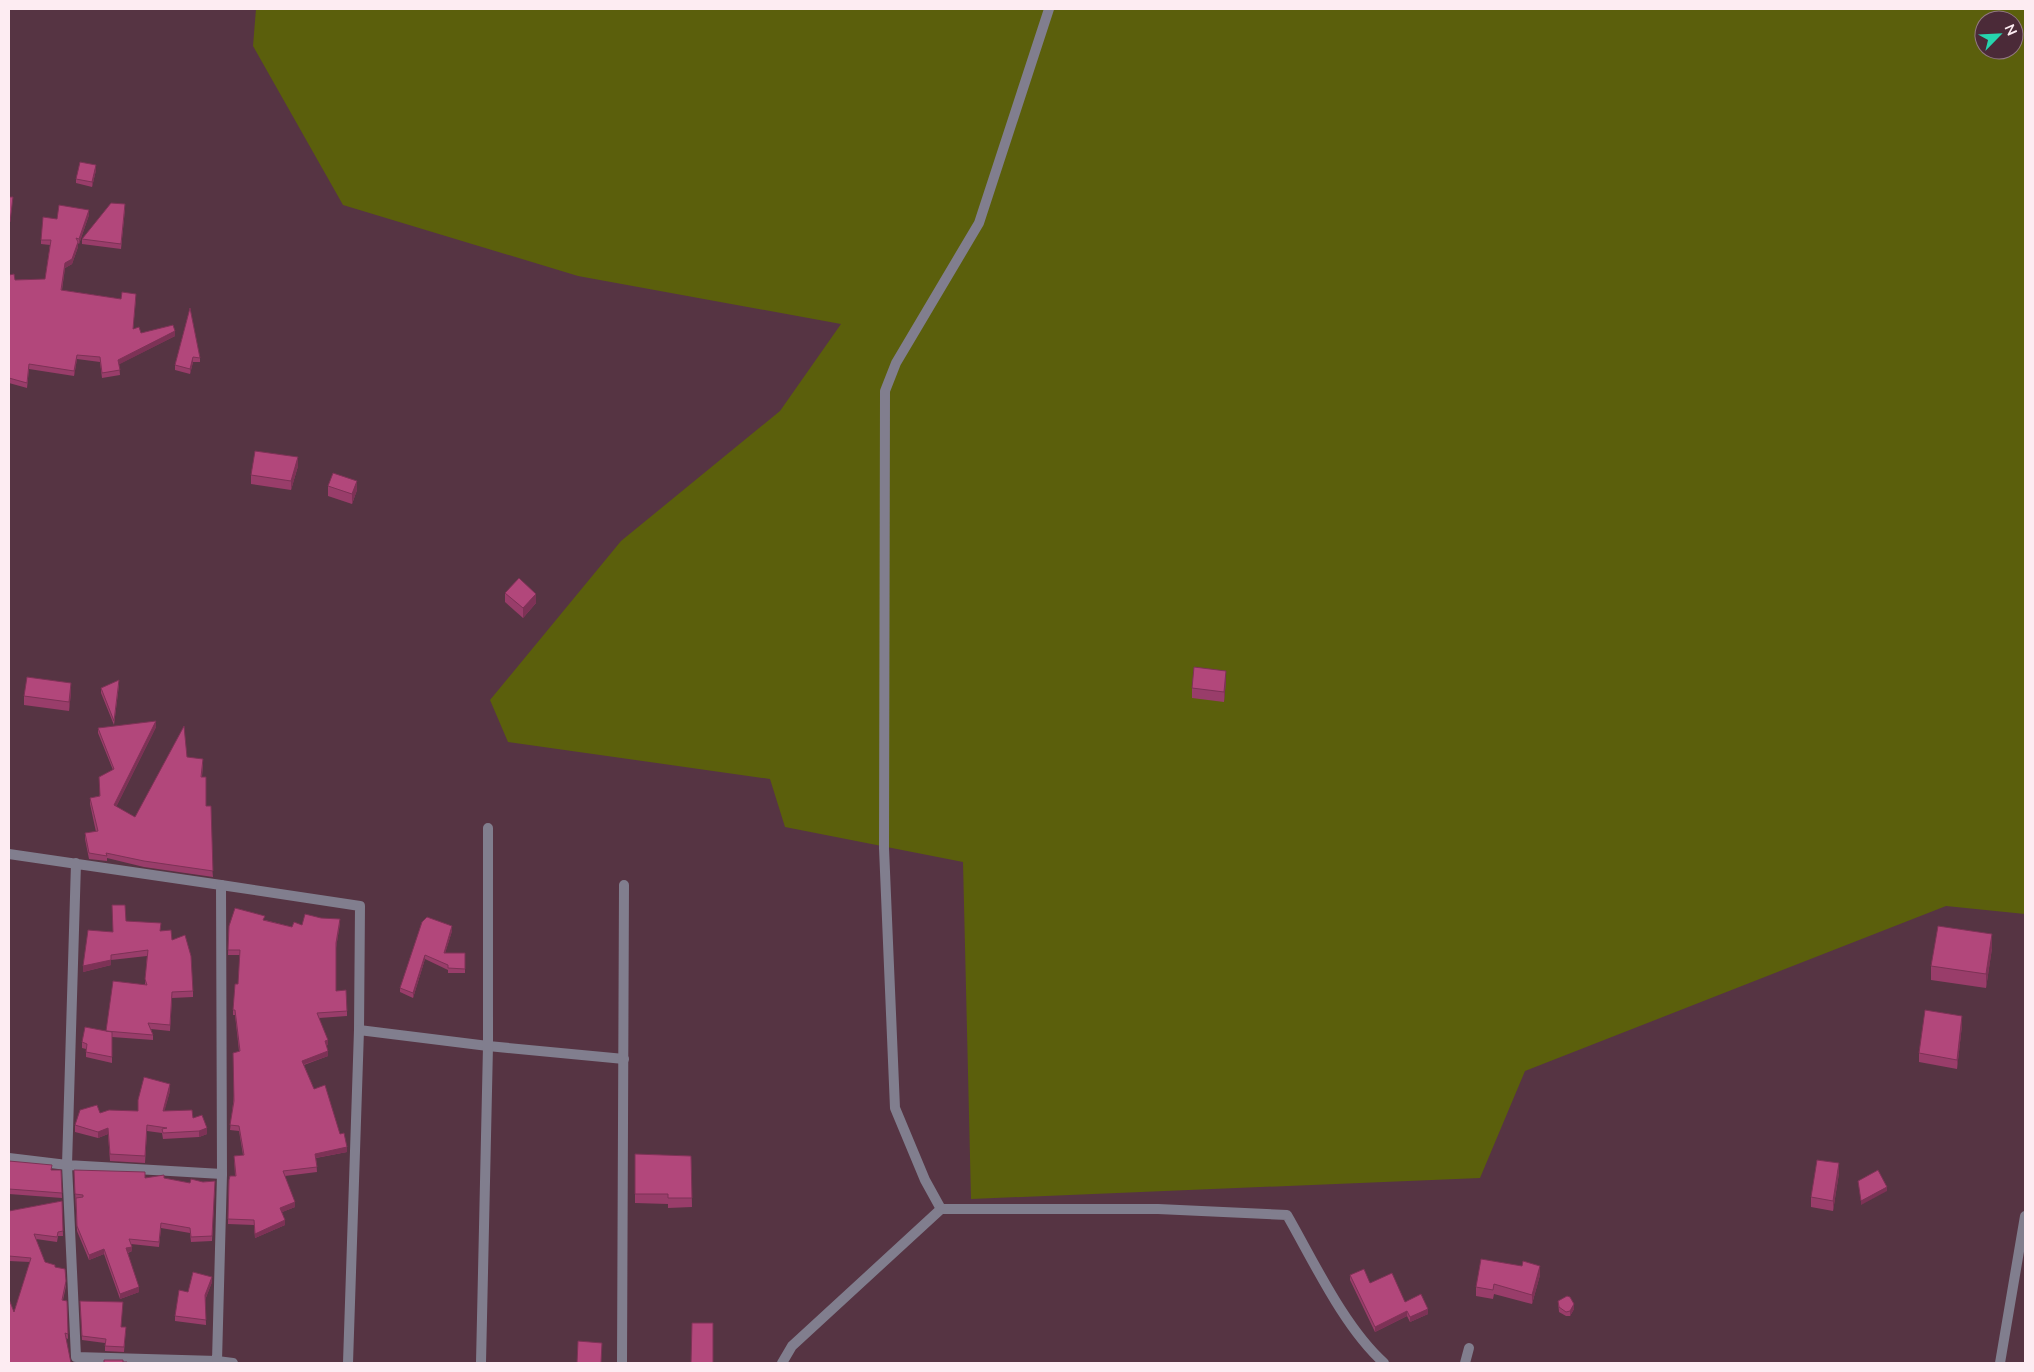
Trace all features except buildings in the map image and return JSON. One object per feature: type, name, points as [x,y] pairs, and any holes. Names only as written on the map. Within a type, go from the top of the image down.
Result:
[{"type":"street","points":[[941,1209],[917,1162],[895,1108],[884,848],[885,391],[896,363],[979,223],[1049,9]]},
{"type":"street","points":[[481,1363],[488,1046],[488,828]]},
{"type":"street","points":[[9,854],[360,906],[359,1030],[348,1363]]},
{"type":"street","points":[[76,863],[68,1165],[76,1360],[233,1363]]},
{"type":"street","points":[[217,1362],[222,1174],[221,885]]},
{"type":"street","points":[[622,1363],[624,885]]},
{"type":"street","points":[[359,1030],[488,1046],[624,1059]]},
{"type":"street","points":[[9,1158],[68,1165],[222,1174]]},
{"type":"street","points":[[782,1363],[792,1346],[941,1209],[1158,1209],[1287,1215],[1340,1307],[1372,1352],[1384,1363]]},
{"type":"street","points":[[2000,1363],[2025,1216]]},
{"type":"street","points":[[1465,1363],[1469,1348]]},
{"type":"shaded area","points":[[256,9],[2025,9],[2025,914],[1946,906],[1525,1071],[1480,1178],[971,1199],[963,862],[785,827],[770,779],[508,742],[490,700],[621,541],[780,411],[841,324],[578,276],[343,205],[253,46]]}]
